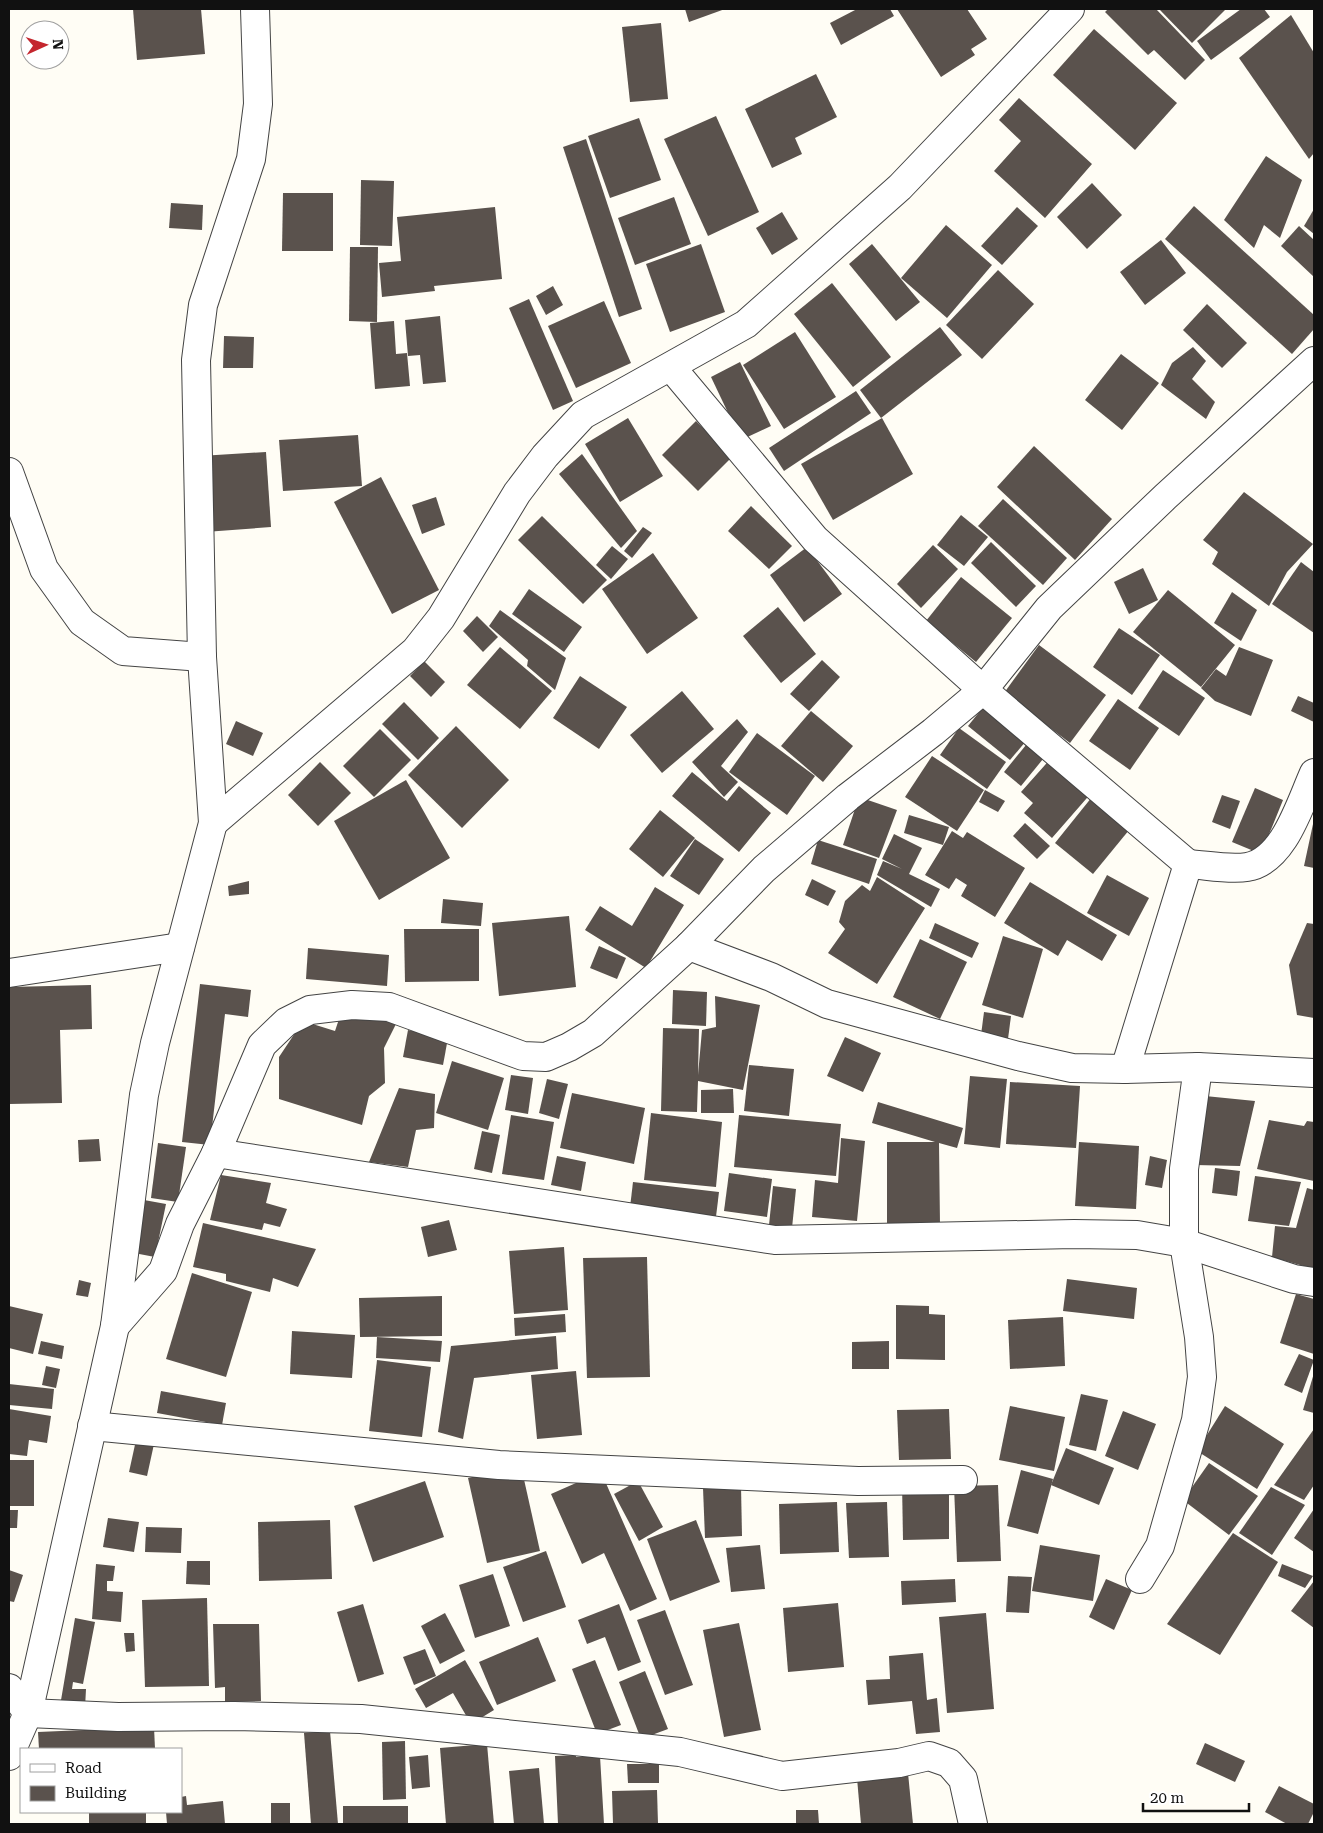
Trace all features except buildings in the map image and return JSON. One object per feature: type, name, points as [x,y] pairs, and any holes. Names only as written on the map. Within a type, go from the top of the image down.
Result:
[{"type":"street","points":[[9,1756],[28,1713],[115,1326],[144,1095],[155,1043],[213,823],[202,657],[196,360],[203,305],[251,159],[258,104],[255,9]]},
{"type":"street","points":[[213,823],[415,651],[441,618],[517,493],[545,456],[583,415],[746,324],[900,187],[1070,9]]},
{"type":"street","points":[[115,1326],[163,1271],[180,1224],[216,1153],[262,1045],[286,1022],[310,1010],[352,1004],[389,1007],[523,1056],[546,1057],[569,1047],[593,1033],[689,946],[764,869],[848,797],[983,690],[1049,608],[1165,496],[1314,361]]},
{"type":"street","points":[[671,366],[815,538],[983,690],[1188,864],[1245,867],[1263,862],[1278,849],[1314,774]]},
{"type":"street","points":[[9,472],[44,570],[82,622],[123,651],[202,657]]},
{"type":"street","points":[[1125,1069],[1188,864]]},
{"type":"street","points":[[689,946],[771,977],[827,1004],[1018,1056],[1072,1068],[1125,1069],[1198,1066],[1314,1073]]},
{"type":"street","points":[[9,973],[180,947]]},
{"type":"street","points":[[1140,1579],[1160,1546],[1196,1420],[1202,1377],[1200,1337],[1184,1243],[1184,1169],[1198,1066]]},
{"type":"street","points":[[216,1153],[775,1240],[1074,1234],[1137,1235],[1184,1243],[1294,1279],[1314,1282]]},
{"type":"street","points":[[92,1426],[499,1465],[858,1481],[964,1480]]},
{"type":"street","points":[[9,1688],[28,1713]]},
{"type":"street","points":[[28,1713],[118,1717],[234,1716],[361,1719],[680,1752],[782,1776],[890,1764],[929,1756],[950,1763],[963,1779],[973,1824]]}]
